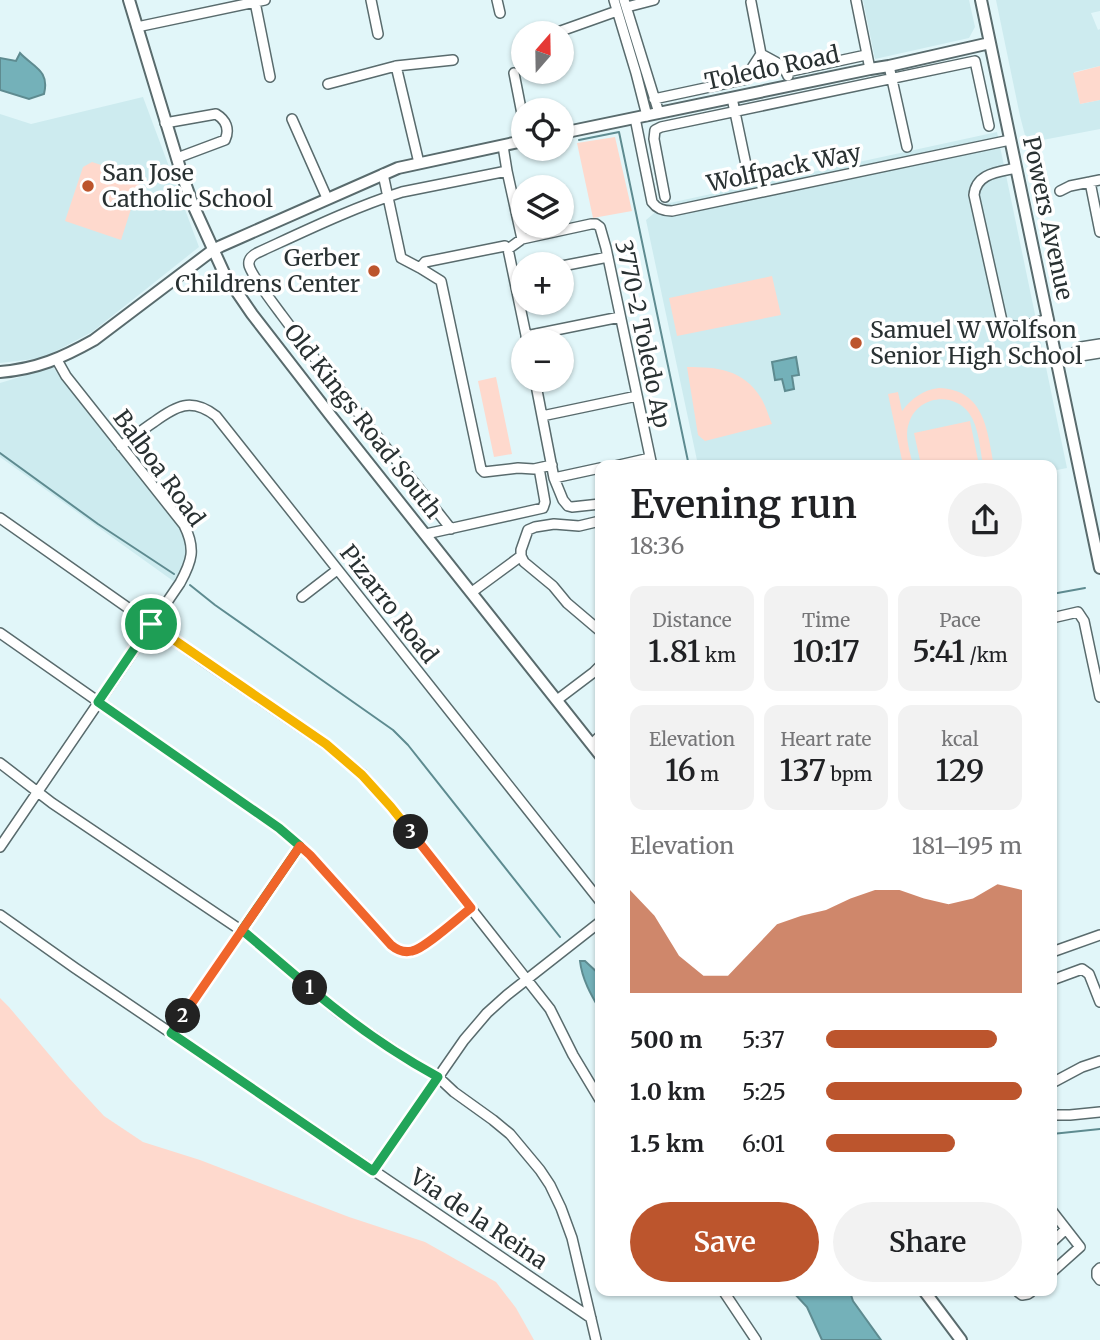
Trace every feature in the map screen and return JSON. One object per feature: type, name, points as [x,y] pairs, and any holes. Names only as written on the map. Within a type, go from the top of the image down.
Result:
[{"type":"street","name":"Old Kings Road South","points":[[129,0],[165,123],[193,205],[224,272],[252,314],[557,700],[595,739]]},
{"type":"street","points":[[371,0],[378,34]]},
{"type":"street","points":[[497,0],[500,13]]},
{"type":"street","points":[[614,0],[653,114]]},
{"type":"street","points":[[653,114],[654,99],[626,4],[654,0]]},
{"type":"street","points":[[856,0],[870,69]]},
{"type":"street","name":"Powers Avenue","points":[[981,0],[1100,568]]},
{"type":"street","points":[[137,27],[260,1],[270,77]]},
{"type":"street","points":[[751,2],[761,54],[747,79],[751,94]]},
{"type":"street","points":[[574,26],[617,11]]},
{"type":"street","name":"Toledo Road","points":[[574,131],[990,43]]},
{"type":"street","points":[[761,54],[783,66],[790,86]]},
{"type":"street","points":[[787,72],[866,55]]},
{"type":"street","points":[[328,84],[396,65],[453,60]]},
{"type":"street","points":[[665,197],[654,139],[655,130],[661,127],[975,61],[989,126]]},
{"type":"street","points":[[396,65],[419,163]]},
{"type":"street","points":[[889,66],[907,147]]},
{"type":"street","points":[[654,99],[747,79]]},
{"type":"street","points":[[732,98],[749,179]]},
{"type":"street","points":[[165,123],[216,114],[223,118],[228,129],[225,140],[177,158]]},
{"type":"street","name":"Wolfpack Way","points":[[635,118],[652,202],[665,211],[1010,140]]},
{"type":"street","points":[[292,119],[327,198]]},
{"type":"street","points":[[0,372],[27,369],[57,360],[94,340],[213,250],[327,198],[398,168],[511,144]]},
{"type":"street","points":[[503,146],[522,239],[508,249]]},
{"type":"street","points":[[1016,168],[983,176],[974,195],[1002,320],[1017,327],[1048,319]]},
{"type":"street","points":[[451,529],[299,339],[275,306],[249,261],[257,253],[388,196],[507,170]]},
{"type":"street","points":[[383,174],[401,258],[441,281],[481,469],[484,472],[552,465]]},
{"type":"street","points":[[1059,191],[1100,180]]},
{"type":"street","points":[[1090,182],[1100,232]]},
{"type":"street","name":"3770-2 Toledo Ap","points":[[522,239],[596,224],[600,227],[651,460]]},
{"type":"street","points":[[420,268],[425,262],[505,246],[511,257]]},
{"type":"street","points":[[574,264],[608,257]]},
{"type":"street","points":[[569,329],[620,317]]},
{"type":"street","points":[[1069,357],[1082,347],[1100,344]]},
{"type":"street","points":[[1056,360],[1100,354]]},
{"type":"street","name":"Balboa Road","points":[[0,847],[187,570],[192,550],[184,525],[66,376],[57,360]]},
{"type":"street","points":[[537,392],[554,478],[563,500],[572,508],[595,505]]},
{"type":"street","points":[[542,416],[637,396]]},
{"type":"street","name":"Pizarro Road","points":[[121,446],[174,407],[189,405],[211,412],[595,895]]},
{"type":"street","points":[[426,534],[543,508],[545,502],[539,468]]},
{"type":"street","points":[[554,478],[595,469]]},
{"type":"street","points":[[0,518],[326,744],[352,765],[391,807],[528,979],[550,1009],[595,1092]]},
{"type":"street","points":[[595,523],[535,527],[528,530],[521,550],[524,562],[595,627]]},
{"type":"street","points":[[472,592],[521,556]]},
{"type":"street","points":[[302,597],[337,570]]},
{"type":"street","points":[[1057,617],[1078,612],[1084,621],[1100,697]]},
{"type":"street","points":[[0,633],[279,828],[310,855],[397,949],[409,952],[421,948],[471,908]]},
{"type":"street","points":[[557,700],[595,671]]},
{"type":"street","points":[[0,763],[38,792],[242,930],[338,1012],[438,1077],[510,1134],[550,1185],[568,1224],[596,1340]]},
{"type":"street","points":[[171,1033],[300,846]]},
{"type":"street","name":"Via de la Reina","points":[[0,915],[591,1318]]},
{"type":"street","points":[[373,1171],[476,1024],[507,995],[595,926]]},
{"type":"street","points":[[1057,950],[1100,935]]},
{"type":"street","points":[[1057,978],[1082,969],[1089,974],[1099,996]]},
{"type":"street","points":[[1057,1080],[1100,1061]]},
{"type":"street","points":[[1057,1115],[1100,1112]]},
{"type":"street","points":[[1057,1217],[1080,1247],[1057,1268]]},
{"type":"street","points":[[1057,1237],[1066,1229]]},
{"type":"street","points":[[1100,1268],[1097,1273],[1100,1280]]},
{"type":"street","points":[[727,1296],[756,1340]]},
{"type":"street","points":[[928,1296],[961,1340]]},
{"type":"shaded area","points":[[863,0],[969,0],[975,27],[969,38],[875,59]]},
{"type":"shaded area","points":[[996,0],[1100,0],[1100,11],[1091,13],[1098,30],[1100,29],[1100,66],[1074,72],[1080,104],[1100,100],[1100,129],[1027,143]]},
{"type":"shaded area","points":[[1100,66],[1100,100],[1080,104],[1073,73]]},
{"type":"shaded area","name":"San Jose Catholic School","points":[[143,97],[199,247],[92,332],[43,358],[0,363],[0,114],[31,124]]},
{"type":"shaded area","name":"Samuel W Wolfson Senior High School","points":[[997,132],[1067,468],[1057,470],[1057,460],[697,460],[646,220],[665,204]]},
{"type":"shaded area","points":[[615,137],[632,211],[593,218],[577,143]]},
{"type":"shaded area","points":[[92,162],[141,178],[121,240],[65,221],[83,167]]},
{"type":"shaded area","points":[[772,276],[781,315],[677,336],[669,298]]},
{"type":"shaded area","points":[[53,367],[184,532],[188,560],[176,583],[0,457],[0,383]]},
{"type":"shaded area","points":[[687,367],[719,369],[738,375],[754,388],[761,398],[772,424],[705,441],[698,435]]},
{"type":"shaded area","points":[[496,377],[512,454],[494,457],[478,381]]},
{"type":"shaded area","points":[[939,388],[954,390],[975,404],[986,426],[993,460],[982,460],[977,431],[969,413],[954,401],[945,399],[927,402],[913,414],[907,433],[912,460],[902,460],[888,394],[898,392],[902,411],[918,395]]},
{"type":"shaded area","points":[[970,421],[978,460],[920,460],[914,433]]},
{"type":"shaded area","points":[[0,998],[104,1116],[143,1142],[425,1242],[496,1282],[516,1308],[534,1340],[0,1340]]},
{"type":"water","points":[[20,53],[45,79],[44,94],[29,99],[0,90],[0,58],[16,61]]},
{"type":"water","points":[[796,357],[799,375],[792,376],[794,389],[785,391],[782,379],[775,380],[772,362]]},
{"type":"water","points":[[580,961],[585,961],[595,970],[595,1002],[590,993]]},
{"type":"water","points":[[797,1296],[851,1296],[881,1340],[822,1340],[807,1307]]},
{"type":"waterway","points":[[579,140],[619,132],[688,460]]},
{"type":"waterway","points":[[0,453],[98,524],[174,574]]},
{"type":"waterway","points":[[190,585],[393,730],[408,745],[560,937]]},
{"type":"waterway","points":[[1057,593],[1085,588]]},
{"type":"waterway","points":[[1057,1133],[1100,1129]]},
{"type":"place","name":"San Jose Catholic School","points":[[88,186]]},
{"type":"place","name":"Gerber Childrens Center","points":[[374,271]]},
{"type":"place","name":"Samuel W Wolfson Senior High School","points":[[856,343]]},
{"type":"route","points":[[151,624],[98,702],[279,828],[300,846],[242,930],[248,935],[338,1012],[359,1028],[438,1077],[373,1171],[171,1033],[300,846],[397,949],[409,952],[421,948],[471,908],[391,807],[352,765],[326,744],[151,624]]}]
